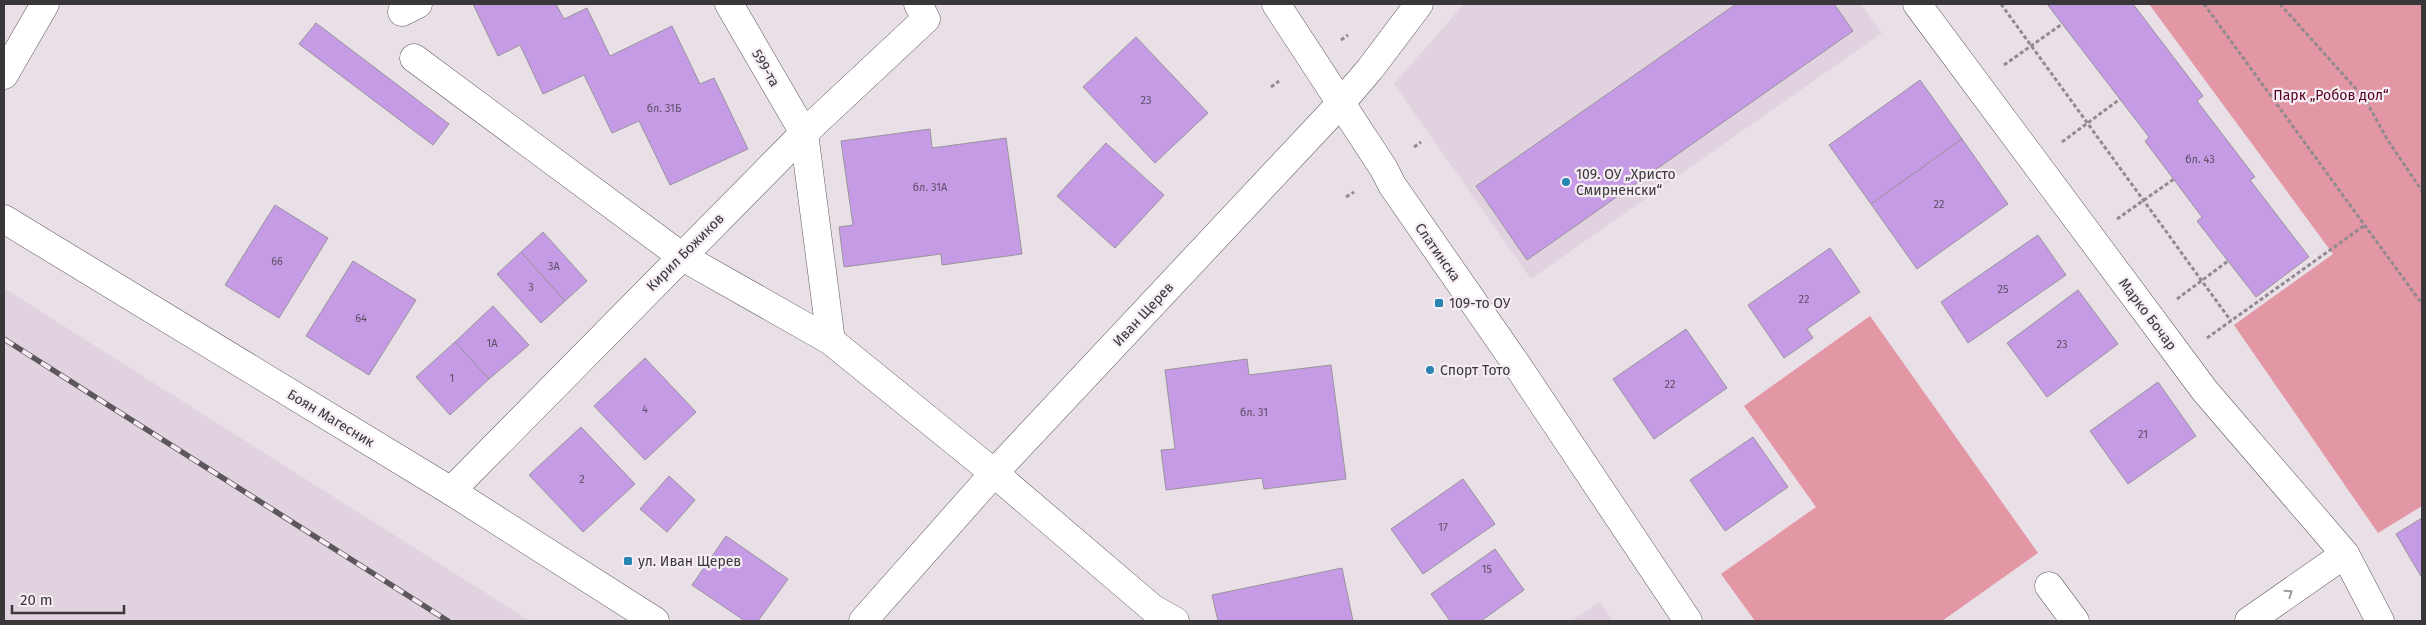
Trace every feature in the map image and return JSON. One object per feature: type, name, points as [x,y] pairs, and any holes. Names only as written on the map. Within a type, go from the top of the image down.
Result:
[{"type":"street","points":[[4,75],[44,4]]},
{"type":"street","name":"599-та","points":[[729,4],[804,133]]},
{"type":"street","name":"Слатинска","points":[[1276,4],[1384,169],[1392,185],[1517,365],[1688,621]]},
{"type":"street","name":"Иван Щерев","points":[[863,621],[994,474],[1340,104],[1370,69],[1419,4]]},
{"type":"street","name":"Марко Бочар","points":[[1917,4],[2205,391],[2345,554],[2380,621]]},
{"type":"street","name":"Кирил Божиков","points":[[450,491],[922,12]]},
{"type":"street","points":[[414,58],[680,256],[831,341],[994,474],[1152,608],[1175,621]]},
{"type":"street","points":[[804,133],[831,341]]},
{"type":"street","name":"Боян Магесник","points":[[4,219],[450,491],[655,621]]},
{"type":"street","points":[[2249,621],[2345,554]]},
{"type":"street","points":[[2049,586],[2074,621]]},
{"type":"path","points":[[2001,4],[2231,321]]},
{"type":"path","points":[[2204,4],[2365,225],[2421,297],[2422,304]]},
{"type":"path","points":[[2280,4],[2365,99],[2387,139],[2422,190]]},
{"type":"path","points":[[2031,46],[2062,24]]},
{"type":"path","points":[[1341,40],[1348,35]]},
{"type":"path","points":[[1271,87],[1279,80]]},
{"type":"path","points":[[2087,123],[2120,99]]},
{"type":"path","points":[[1414,147],[1421,142]]},
{"type":"path","points":[[2143,200],[2174,179]]},
{"type":"path","points":[[1346,197],[1354,192]]},
{"type":"path","points":[[2180,357],[2365,225]]},
{"type":"path","points":[[2201,281],[2228,261]]},
{"type":"shaded area","name":"109. ОУ „Христо Смирненски“","points":[[1464,4],[1861,4],[1882,33],[1531,279],[1394,84]]},
{"type":"shaded area","points":[[4,288],[100,349],[530,621],[4,621]]},
{"type":"shaded area","points":[[1600,602],[1613,621],[1571,621]]},
{"type":"green space","name":"Парк „Робов дол“","points":[[2149,4],[2422,4],[2422,506],[2378,533],[2234,325],[2333,254]]},
{"type":"green space","points":[[1870,316],[2038,553],[1942,621],[1755,621],[1721,574],[1816,507],[1744,406]]},
{"type":"building","points":[[473,4],[556,4],[564,19],[587,8],[610,56],[672,26],[700,84],[714,78],[748,149],[670,185],[639,121],[612,133],[584,75],[543,94],[520,45],[498,56]]},
{"type":"building","points":[[1736,4],[1834,4],[1853,31],[1527,260],[1476,186]]},
{"type":"building","points":[[2047,4],[2133,4],[2203,96],[2197,101],[2255,177],[2250,180],[2309,257],[2256,297],[2197,221],[2202,217],[2145,141],[2149,137]]},
{"type":"building","points":[[316,23],[449,124],[433,145],[299,44]]},
{"type":"building","points":[[1136,37],[1208,113],[1155,163],[1083,87]]},
{"type":"building","points":[[1920,80],[1962,139],[1871,204],[1829,145]]},
{"type":"building","points":[[930,129],[932,148],[1006,138],[1022,254],[942,265],[941,254],[844,267],[839,227],[853,225],[841,141]]},
{"type":"building","points":[[1962,139],[2008,204],[1917,269],[1871,204]]},
{"type":"building","points":[[1106,143],[1164,195],[1115,248],[1057,196]]},
{"type":"building","points":[[275,205],[328,238],[279,318],[225,285]]},
{"type":"building","points":[[543,232],[587,281],[565,301],[521,252]]},
{"type":"building","points":[[2038,235],[2066,275],[1968,343],[1941,302]]},
{"type":"building","points":[[1830,248],[1860,292],[1807,329],[1813,338],[1784,358],[1748,305]]},
{"type":"building","points":[[521,252],[565,301],[541,323],[497,274]]},
{"type":"building","points":[[353,261],[416,300],[369,375],[306,336]]},
{"type":"building","points":[[2078,290],[2118,344],[2047,397],[2007,343]]},
{"type":"building","points":[[493,306],[529,345],[489,379],[455,342]]},
{"type":"building","points":[[1686,329],[1727,388],[1654,439],[1613,379]]},
{"type":"building","points":[[455,342],[489,379],[450,415],[416,377]]},
{"type":"building","points":[[645,358],[696,412],[645,460],[594,406]]},
{"type":"building","points":[[1247,359],[1249,375],[1331,365],[1346,479],[1264,489],[1262,478],[1166,490],[1161,450],[1175,449],[1165,370]]},
{"type":"building","points":[[2158,382],[2196,436],[2128,484],[2090,431]]},
{"type":"building","points":[[581,427],[635,484],[583,532],[529,475]]},
{"type":"building","points":[[1753,437],[1788,487],[1725,531],[1690,480]]},
{"type":"building","points":[[669,476],[695,500],[667,532],[640,509]]},
{"type":"building","points":[[1463,479],[1495,524],[1423,574],[1391,529]]},
{"type":"building","points":[[2422,518],[2422,578],[2396,534]]},
{"type":"building","points":[[726,536],[788,579],[758,621],[745,621],[692,585]]},
{"type":"building","points":[[1495,549],[1524,590],[1481,621],[1450,621],[1431,594]]},
{"type":"building","points":[[1342,568],[1353,621],[1218,621],[1212,595]]},
{"type":"railway","points":[[4,339],[448,621]]},
{"type":"place","name":"109. ОУ „Христо Смирненски“","points":[[1566,182]]},
{"type":"place","name":"109-то ОУ","points":[[1439,303]]},
{"type":"place","name":"Спорт Тото","points":[[1430,370]]},
{"type":"place","name":"ул. Иван Щерев","points":[[628,561]]}]
